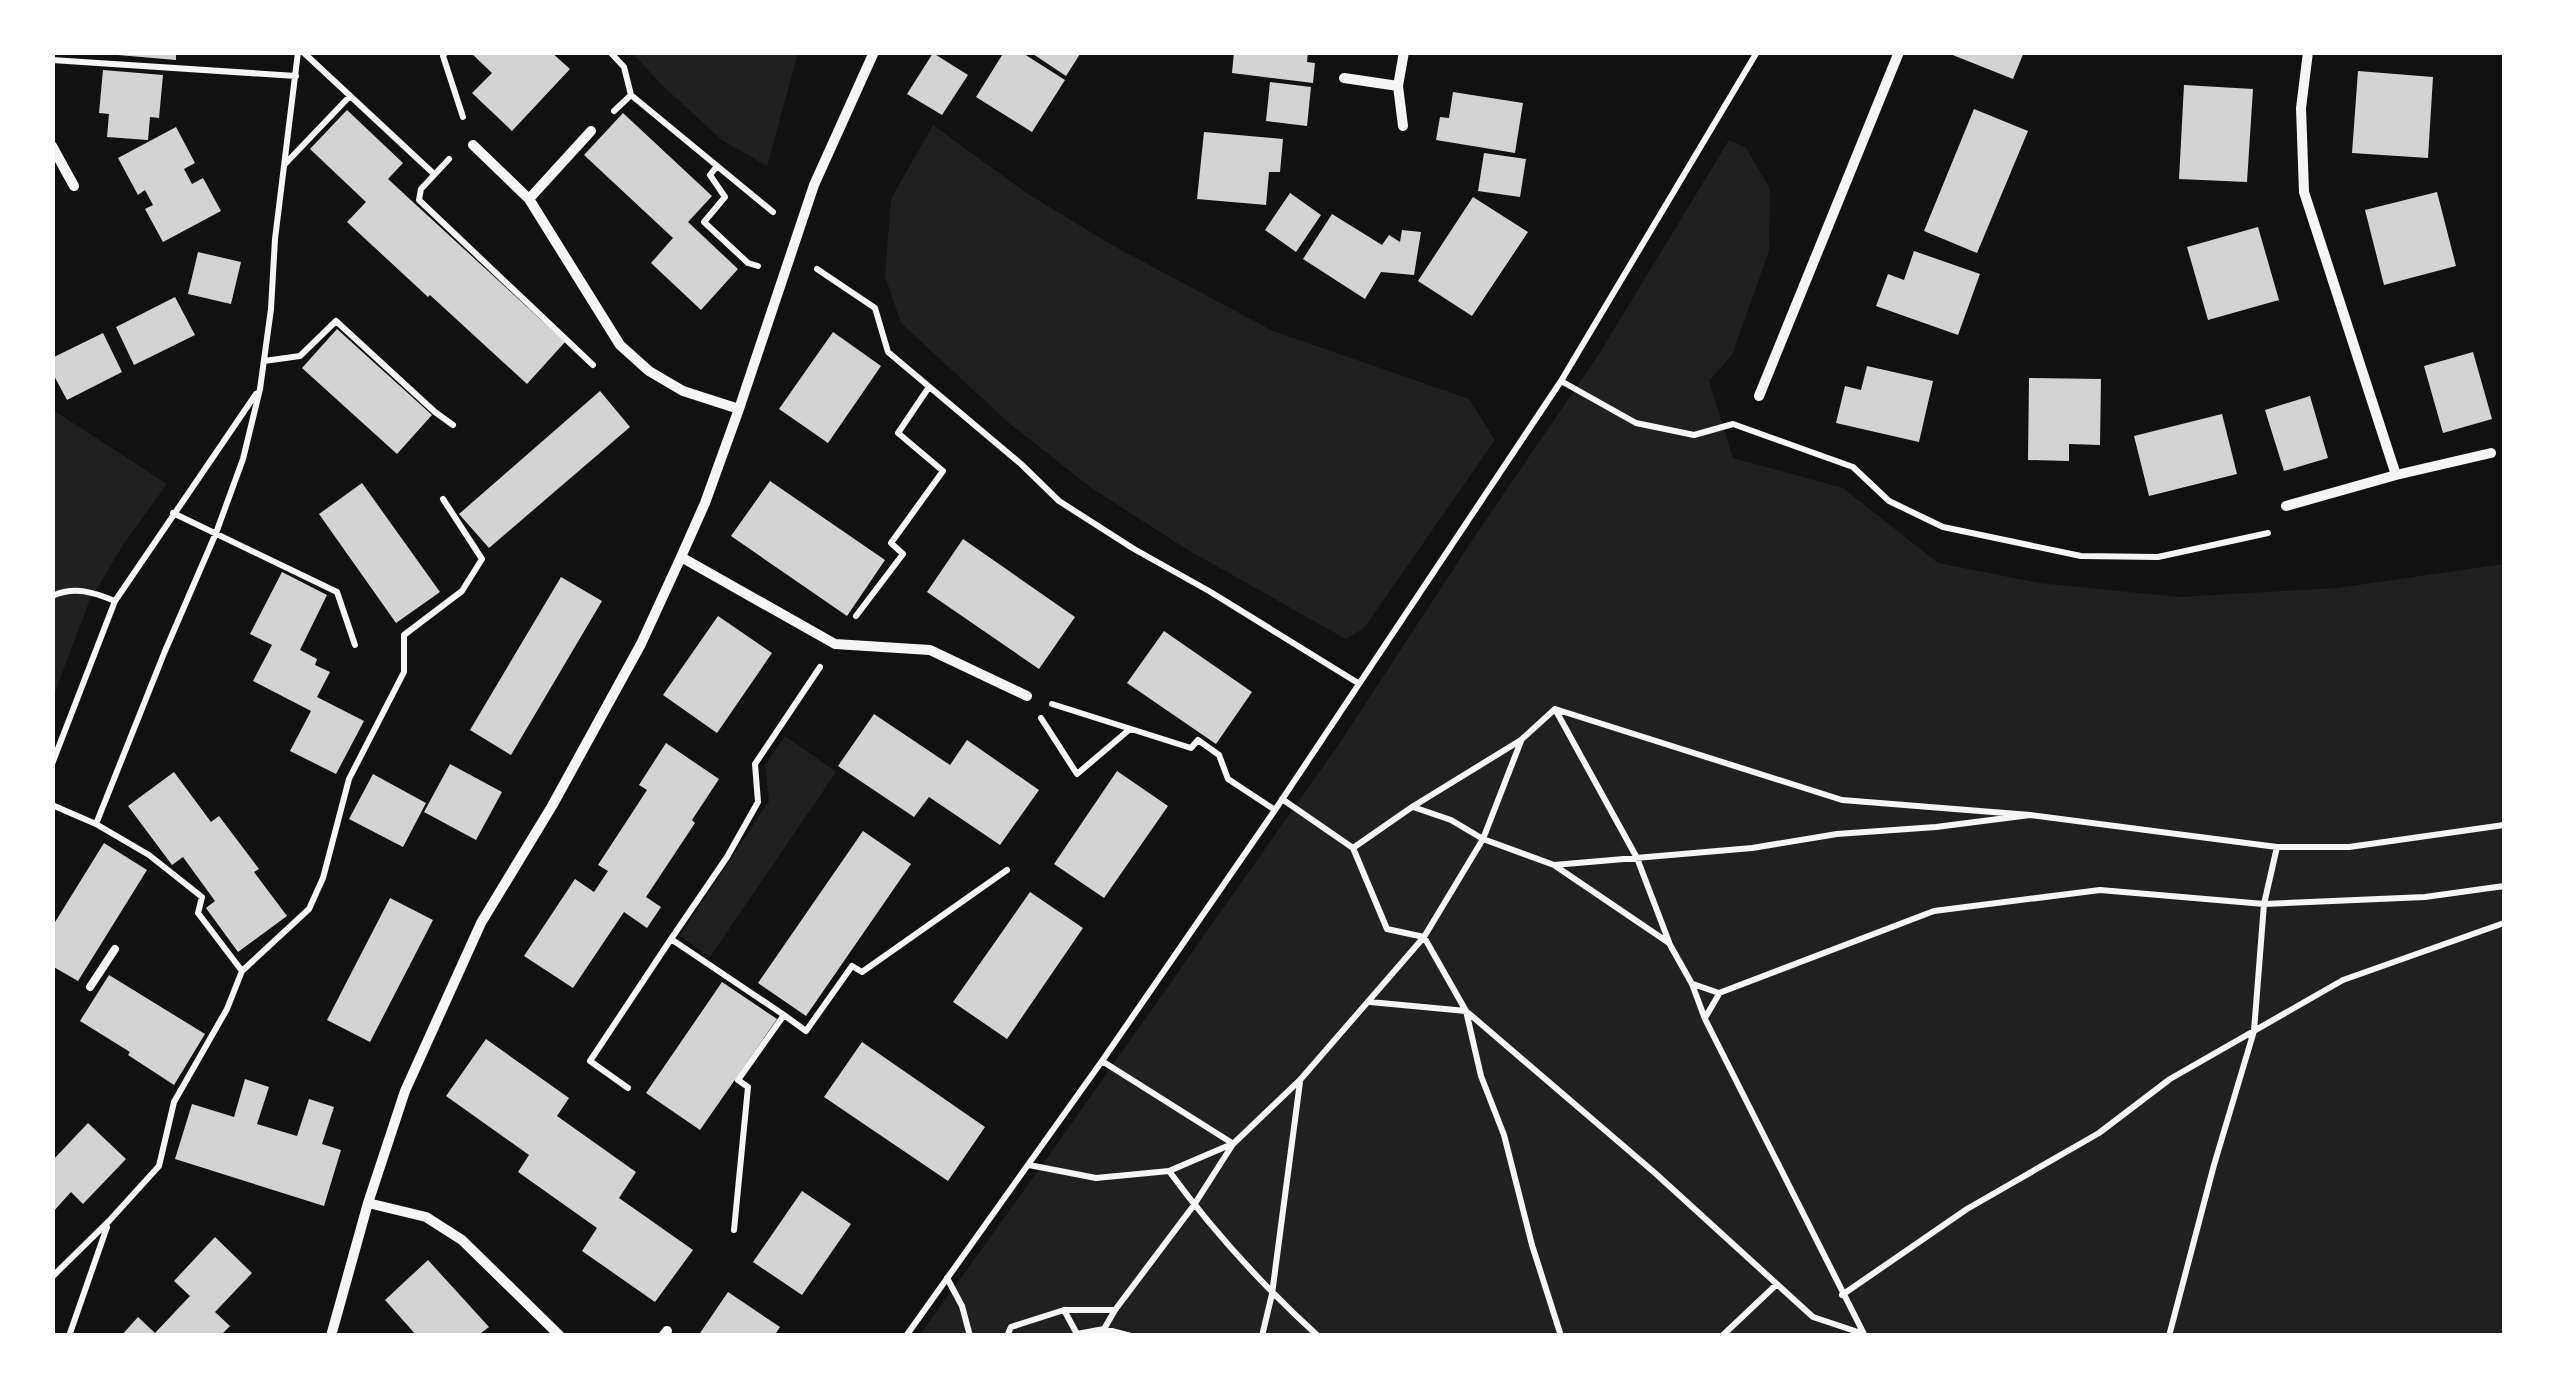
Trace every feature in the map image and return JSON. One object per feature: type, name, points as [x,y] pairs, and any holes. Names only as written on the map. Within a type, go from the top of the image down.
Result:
[{"type":"street","points":[[331,1336],[404,1091],[481,922],[552,806],[642,644],[704,503],[814,185],[874,52]]},
{"type":"street","points":[[1403,126],[1398,86],[1404,52]]},
{"type":"street","points":[[1758,396],[1899,52]]},
{"type":"street","points":[[2308,52],[2301,108],[2304,192],[2396,475]]},
{"type":"street","points":[[1344,78],[1398,86]]},
{"type":"street","points":[[529,199],[591,130]]},
{"type":"street","points":[[52,146],[74,186]]},
{"type":"street","points":[[473,146],[529,199],[620,344],[648,371],[683,391],[739,409]]},
{"type":"street","points":[[2286,506],[2396,475],[2491,454]]},
{"type":"street","points":[[680,558],[835,644],[930,650],[1027,696]]},
{"type":"street","points":[[368,1203],[426,1217],[462,1240],[560,1336]]},
{"type":"lane","points":[[90,988],[115,949]]},
{"type":"path","points":[[96,824],[243,459],[260,389],[275,239],[301,52]]},
{"type":"path","points":[[301,52],[434,174],[421,189],[419,200],[594,366]]},
{"type":"path","points":[[446,52],[443,56],[473,146]]},
{"type":"path","points":[[610,52],[624,67],[632,95],[797,232]]},
{"type":"path","points":[[906,1336],[1276,810],[1561,381],[1757,52]]},
{"type":"path","points":[[52,60],[296,76]]},
{"type":"path","points":[[591,130],[632,95]]},
{"type":"path","points":[[286,164],[350,96]]},
{"type":"path","points":[[717,166],[710,175],[725,197],[704,222],[748,263],[782,276]]},
{"type":"path","points":[[790,252],[874,308],[888,352],[1021,464],[1059,502],[1358,683]]},
{"type":"path","points":[[263,361],[300,356],[336,321],[453,425]]},
{"type":"path","points":[[1561,381],[1636,423],[1694,436],[1733,424],[1853,467],[1889,501],[1943,528],[2081,556],[2158,557],[2281,530],[2286,506]]},
{"type":"path","points":[[628,1088],[590,1061],[728,857],[758,802],[755,764],[835,644],[903,554],[891,543],[943,472],[898,433],[929,387]]},
{"type":"path","points":[[52,764],[115,601],[260,389]]},
{"type":"path","points":[[52,1278],[160,1166],[174,1102],[227,1009],[242,970],[309,909],[323,878],[349,779],[404,672],[404,635],[462,590],[482,559],[444,499]]},
{"type":"path","points":[[173,513],[337,592],[355,645]]},
{"type":"path","points":[[52,596],[65,590],[88,591],[115,601]]},
{"type":"path","points":[[1027,696],[1077,774],[1130,729]]},
{"type":"path","points":[[1027,696],[1191,748],[1198,740],[1219,755],[1228,779],[1276,810]]},
{"type":"path","points":[[1353,848],[1522,740],[1555,709]]},
{"type":"path","points":[[1555,709],[1842,800],[2030,815],[2276,847],[2349,847],[2504,825]]},
{"type":"path","points":[[1555,709],[1637,858],[1669,944],[1842,1296],[1865,1335]]},
{"type":"path","points":[[1102,1332],[1233,1144],[1300,1080],[1424,937],[1484,839],[1522,740]]},
{"type":"path","points":[[1282,799],[1353,848],[1387,929],[1424,937],[1466,1011],[1481,1076],[1504,1136],[1561,1336]]},
{"type":"path","points":[[52,805],[96,824],[150,855],[202,897],[198,912],[242,970]]},
{"type":"path","points":[[1412,807],[1554,865],[1669,944]]},
{"type":"path","points":[[1554,865],[1752,848],[1837,834],[2030,815]]},
{"type":"path","points":[[2169,1336],[2254,1031],[2264,904],[2276,847]]},
{"type":"path","points":[[671,939],[806,1031],[852,966],[862,972],[1007,870]]},
{"type":"path","points":[[1692,984],[1719,993],[1934,911],[2100,890],[2264,904],[2425,897],[2504,886]]},
{"type":"path","points":[[1842,1296],[1967,1208],[2099,1133],[2170,1079],[2343,980],[2504,923]]},
{"type":"path","points":[[1705,1019],[1719,993]]},
{"type":"path","points":[[1370,1002],[1466,1011],[1655,1173],[1813,1317],[1865,1335]]},
{"type":"path","points":[[734,1230],[748,1086],[738,1080],[784,1015]]},
{"type":"path","points":[[1102,1060],[1233,1144]]},
{"type":"path","points":[[1262,1336],[1272,1294],[1300,1080]]},
{"type":"path","points":[[1028,1165],[1096,1178],[1169,1171],[1233,1144]]},
{"type":"path","points":[[1169,1171],[1272,1294],[1318,1336]]},
{"type":"path","points":[[69,1336],[109,1222]]},
{"type":"path","points":[[947,1278],[962,1306],[970,1336]]},
{"type":"path","points":[[1722,1336],[1777,1284]]},
{"type":"path","points":[[1007,1336],[1011,1327],[1064,1310],[1116,1310]]},
{"type":"path","points":[[1064,1310],[1078,1334],[1131,1336]]},
{"type":"shaded area","points":[[632,53],[798,53],[767,166],[722,140]]},
{"type":"shaded area","points":[[933,125],[1025,192],[1110,244],[1273,331],[1469,399],[1495,440],[1364,628],[1346,639],[1188,550],[1090,487],[1009,423],[901,323],[885,276],[891,199]]},
{"type":"shaded area","points":[[1729,140],[1746,148],[1770,189],[1769,251],[1732,355],[1709,381],[1733,458],[1843,488],[1938,563],[2039,583],[2178,597],[2337,588],[2504,564],[2504,1335],[919,1336],[1341,741],[1599,354]]},
{"type":"shaded area","points":[[53,410],[167,484],[123,545],[89,602],[53,697]]},
{"type":"shaded area","points":[[785,736],[836,772],[710,957],[680,936],[769,801],[765,765]]},
{"type":"building","points":[[176,52],[176,60],[118,55]]},
{"type":"building","points":[[470,52],[551,52],[570,69],[512,131],[472,93],[492,73]]},
{"type":"building","points":[[1004,52],[1021,52],[1065,80],[1032,132],[976,97]]},
{"type":"building","points":[[1030,52],[1078,52],[1080,54],[1066,76]]},
{"type":"building","points":[[1234,52],[1308,52],[1307,62],[1315,63],[1313,83],[1232,73]]},
{"type":"building","points":[[1945,52],[2024,52],[2013,79]]},
{"type":"building","points":[[933,53],[968,75],[942,115],[907,94]]},
{"type":"building","points":[[103,70],[163,75],[159,118],[150,117],[148,140],[107,137],[109,114],[99,113]]},
{"type":"building","points":[[2358,71],[2433,77],[2428,158],[2352,153]]},
{"type":"building","points":[[1270,82],[1311,87],[1307,126],[1266,121]]},
{"type":"building","points":[[2184,85],[2253,89],[2247,182],[2179,179]]},
{"type":"building","points":[[1453,92],[1523,103],[1515,153],[1436,140],[1440,117],[1449,118]]},
{"type":"building","points":[[1974,109],[2028,131],[1977,253],[1924,231]]},
{"type":"building","points":[[347,110],[403,163],[388,179],[565,342],[527,384],[347,222],[366,202],[310,149]]},
{"type":"building","points":[[623,113],[712,196],[688,222],[738,269],[701,310],[651,263],[673,238],[584,155]]},
{"type":"building","points":[[176,127],[195,163],[184,169],[192,184],[203,178],[221,211],[163,242],[145,209],[153,205],[145,190],[138,195],[118,158]]},
{"type":"building","points":[[1204,132],[1283,139],[1280,172],[1269,172],[1266,205],[1197,199]]},
{"type":"building","points":[[1484,153],[1526,159],[1520,197],[1478,191]]},
{"type":"building","points":[[2437,192],[2456,266],[2384,285],[2365,210]]},
{"type":"building","points":[[1290,193],[1321,215],[1296,252],[1265,230]]},
{"type":"building","points":[[1473,197],[1528,232],[1472,316],[1418,281]]},
{"type":"building","points":[[1332,214],[1382,245],[1389,235],[1400,242],[1402,230],[1421,232],[1414,275],[1381,272],[1365,299],[1303,259]]},
{"type":"building","points":[[2258,227],[2279,300],[2208,320],[2187,247]]},
{"type":"building","points":[[1914,251],[1980,274],[1958,335],[1876,306],[1888,274],[1904,280]]},
{"type":"building","points":[[198,252],[241,262],[231,304],[188,294]]},
{"type":"building","points":[[175,297],[195,335],[134,365],[116,327]]},
{"type":"building","points":[[337,329],[432,415],[397,454],[302,368]]},
{"type":"building","points":[[833,332],[881,366],[828,443],[779,409]]},
{"type":"building","points":[[103,333],[122,372],[67,400],[52,372],[52,358]]},
{"type":"building","points":[[2473,352],[2492,419],[2443,433],[2424,366]]},
{"type":"building","points":[[1867,366],[1933,381],[1919,442],[1836,423],[1845,386],[1861,390]]},
{"type":"building","points":[[2029,378],[2101,379],[2100,445],[2069,444],[2069,461],[2028,460]]},
{"type":"building","points":[[600,391],[630,427],[489,548],[459,514]]},
{"type":"building","points":[[2310,396],[2328,458],[2284,471],[2265,410]]},
{"type":"building","points":[[2222,414],[2237,474],[2149,496],[2134,436]]},
{"type":"building","points":[[770,481],[885,560],[847,616],[731,536]]},
{"type":"building","points":[[362,483],[440,592],[396,623],[319,514]]},
{"type":"building","points":[[963,539],[1075,617],[1039,669],[927,592]]},
{"type":"building","points":[[282,572],[327,595],[300,650],[317,659],[315,665],[330,672],[317,697],[364,721],[336,774],[290,751],[311,711],[253,681],[272,645],[250,634]]},
{"type":"building","points":[[561,577],[602,601],[511,755],[470,730]]},
{"type":"building","points":[[718,616],[772,653],[717,733],[663,695]]},
{"type":"building","points":[[1164,631],[1252,692],[1216,744],[1127,683]]},
{"type":"building","points":[[874,714],[950,765],[967,740],[1039,790],[1000,845],[929,797],[914,817],[838,766]]},
{"type":"building","points":[[666,743],[719,779],[646,897],[661,907],[647,928],[624,912],[573,988],[524,956],[575,879],[594,892],[608,871],[598,865],[647,790],[639,785]]},
{"type":"building","points":[[450,764],[502,792],[476,840],[424,812]]},
{"type":"building","points":[[1117,771],[1168,806],[1104,898],[1054,864]]},
{"type":"building","points":[[174,772],[211,822],[219,816],[259,869],[254,872],[287,916],[238,952],[206,908],[215,901],[183,857],[172,865],[128,806]]},
{"type":"building","points":[[373,774],[426,803],[403,847],[349,819]]},
{"type":"building","points":[[863,831],[911,864],[806,1016],[758,983]]},
{"type":"building","points":[[104,843],[147,870],[78,981],[52,966],[52,927]]},
{"type":"building","points":[[1030,892],[1083,928],[1007,1039],[953,1002]]},
{"type":"building","points":[[390,898],[433,920],[370,1042],[327,1020]]},
{"type":"building","points":[[109,975],[205,1034],[174,1085],[80,1021]]},
{"type":"building","points":[[722,982],[777,1019],[700,1130],[646,1093]]},
{"type":"building","points":[[486,1039],[569,1098],[557,1116],[636,1172],[619,1198],[693,1250],[655,1302],[582,1251],[597,1228],[518,1172],[529,1155],[446,1096]]},
{"type":"building","points":[[862,1042],[985,1127],[948,1181],[824,1097]]},
{"type":"building","points":[[245,1079],[269,1087],[257,1124],[297,1136],[309,1099],[334,1107],[322,1144],[341,1150],[324,1206],[175,1159],[192,1104],[234,1117]]},
{"type":"building","points":[[88,1123],[126,1159],[83,1204],[71,1192],[52,1213],[52,1161]]},
{"type":"building","points":[[802,1191],[851,1224],[802,1295],[753,1262]]},
{"type":"building","points":[[215,1237],[252,1273],[215,1312],[230,1326],[220,1336],[121,1336],[138,1317],[155,1333],[190,1296],[174,1281]]},
{"type":"building","points":[[428,1260],[489,1327],[481,1333],[484,1336],[417,1336],[385,1300]]},
{"type":"building","points":[[728,1292],[780,1327],[774,1336],[698,1336]]}]
